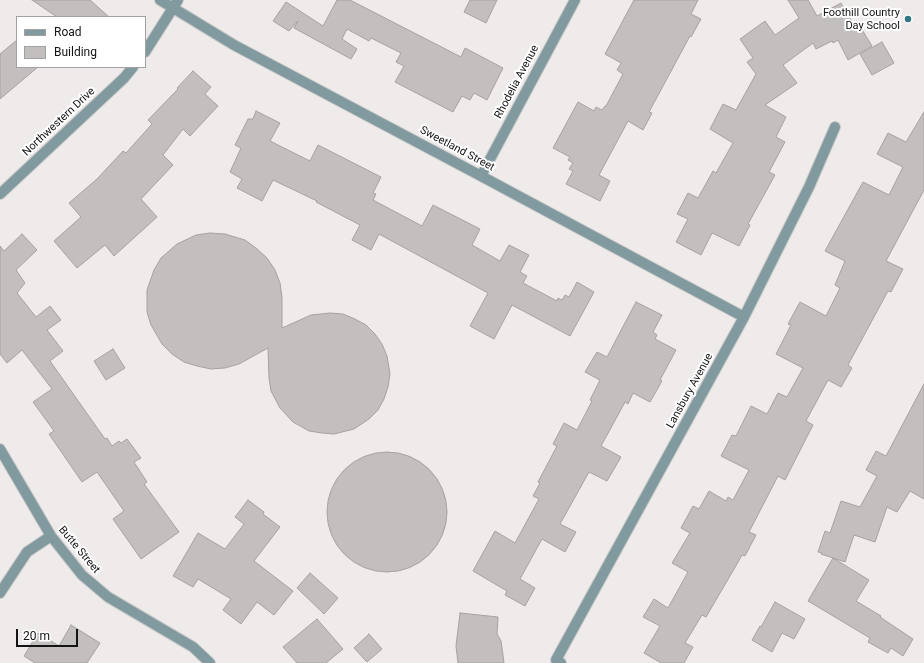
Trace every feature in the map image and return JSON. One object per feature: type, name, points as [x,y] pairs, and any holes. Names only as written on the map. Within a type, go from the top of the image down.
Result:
[{"type":"street","name":"Sweetland Street","points":[[160,0],[175,4],[234,45],[744,317]]},
{"type":"street","name":"Rhodelia Avenue","points":[[481,176],[575,0]]},
{"type":"street","points":[[146,50],[175,4]]},
{"type":"street","name":"Northwestern Drive","points":[[0,194],[124,78],[132,68]]},
{"type":"street","name":"Lansbury Avenue","points":[[559,662],[744,317],[809,187],[835,127]]},
{"type":"street","name":"Butte Street","points":[[0,449],[51,536],[82,575],[108,597],[193,648],[210,663]]},
{"type":"street","points":[[0,593],[27,552],[51,536]]},
{"type":"building","points":[[32,0],[90,0],[108,16],[56,16]]},
{"type":"building","points":[[337,0],[350,0],[461,57],[465,48],[503,68],[487,100],[474,93],[470,100],[462,96],[453,112],[395,82],[404,66],[396,62],[401,53],[371,38],[369,41],[347,29],[342,39],[357,49],[351,59],[294,28],[298,21],[289,31],[273,21],[286,2],[323,26]]},
{"type":"building","points":[[470,0],[497,0],[486,23],[464,12]]},
{"type":"building","points":[[634,0],[698,0],[691,14],[701,19],[691,37],[690,36],[649,112],[652,113],[643,130],[628,121],[599,175],[610,181],[600,201],[566,184],[573,171],[569,169],[573,163],[568,160],[570,157],[553,148],[578,102],[594,111],[596,107],[602,110],[606,106],[623,74],[617,70],[621,63],[605,54]]},
{"type":"building","points":[[788,0],[808,0],[817,16],[841,3],[854,25],[858,23],[872,46],[848,60],[838,40],[833,43],[832,41],[816,49],[813,43],[783,65],[797,83],[765,105],[786,117],[776,137],[785,142],[769,172],[775,175],[748,224],[750,225],[739,246],[712,233],[701,255],[676,242],[688,219],[677,214],[688,193],[698,198],[713,171],[716,173],[733,143],[710,129],[723,104],[736,110],[756,74],[747,62],[753,58],[740,39],[765,21],[775,35],[799,18]]},
{"type":"building","points":[[16,41],[16,68],[37,68],[0,99],[0,54]]},
{"type":"building","points":[[882,42],[894,63],[872,75],[860,54]]},
{"type":"building","points":[[193,71],[211,87],[205,94],[218,106],[190,136],[183,129],[163,155],[173,165],[141,199],[157,217],[114,256],[105,245],[77,268],[54,241],[81,217],[69,203],[97,179],[123,151],[126,153],[152,124],[148,120]]},
{"type":"building","points":[[256,111],[280,123],[270,141],[310,161],[318,145],[381,177],[373,193],[376,194],[373,200],[422,226],[433,205],[480,229],[472,245],[500,261],[509,245],[529,255],[520,272],[527,276],[523,283],[557,301],[558,298],[562,300],[565,295],[569,297],[577,282],[594,292],[570,336],[512,305],[494,339],[470,326],[488,293],[379,234],[371,250],[352,240],[360,225],[316,202],[317,201],[273,180],[262,201],[237,188],[242,179],[230,172],[241,148],[235,145],[248,119],[253,119]]},
{"type":"building","points":[[924,112],[924,190],[886,261],[903,269],[891,292],[888,291],[848,365],[852,368],[841,387],[828,380],[806,421],[813,425],[785,480],[778,476],[749,532],[756,535],[745,556],[742,555],[706,617],[702,615],[685,643],[693,647],[684,663],[661,663],[644,653],[660,626],[643,617],[654,599],[668,608],[688,572],[672,563],[690,533],[681,528],[693,506],[699,509],[709,491],[726,501],[728,497],[733,500],[749,470],[721,456],[732,435],[736,436],[751,406],[767,414],[778,393],[787,397],[803,368],[776,354],[791,325],[788,324],[800,302],[826,316],[840,288],[835,285],[845,261],[825,251],[863,182],[889,195],[903,167],[877,154],[888,133],[906,142]]},
{"type":"building","points":[[210,233],[225,234],[245,240],[267,258],[275,270],[280,283],[282,297],[282,328],[311,315],[330,313],[343,314],[355,319],[366,325],[375,334],[382,344],[387,356],[390,374],[384,399],[378,410],[369,419],[354,429],[334,434],[309,431],[293,422],[280,408],[271,391],[268,348],[239,364],[225,368],[211,369],[184,362],[172,354],[162,344],[151,325],[147,312],[147,290],[154,270],[161,258],[177,244],[196,235]]},
{"type":"building","points":[[22,234],[37,250],[16,270],[25,283],[17,293],[36,317],[50,306],[61,320],[47,330],[63,351],[50,361],[105,439],[107,438],[112,446],[119,441],[121,443],[127,439],[141,458],[134,462],[147,482],[144,484],[179,532],[141,559],[113,519],[124,511],[97,472],[82,482],[49,434],[54,431],[33,402],[52,389],[22,350],[7,363],[0,354],[0,246],[4,251]]},
{"type":"building","points":[[636,302],[662,315],[653,332],[657,335],[655,339],[676,350],[660,380],[662,381],[650,402],[633,393],[628,404],[625,402],[601,446],[621,457],[607,481],[589,472],[560,524],[576,532],[565,552],[542,539],[520,579],[535,588],[525,606],[505,595],[507,591],[473,571],[495,531],[515,543],[539,499],[533,496],[540,483],[538,482],[557,446],[553,444],[564,423],[577,430],[592,401],[590,400],[600,380],[585,372],[597,352],[607,357]]},
{"type":"building","points":[[113,349],[125,368],[106,380],[94,361]]},
{"type":"building","points":[[924,384],[924,499],[910,491],[897,512],[887,507],[875,542],[854,535],[845,562],[821,554],[822,553],[818,552],[825,531],[830,533],[841,501],[860,507],[877,476],[866,470],[876,451],[886,456]]},
{"type":"building","points":[[387,452],[410,456],[430,469],[443,489],[447,512],[443,535],[430,555],[410,568],[387,572],[364,568],[344,555],[331,535],[327,512],[331,489],[344,469],[364,456]]},
{"type":"building","points":[[248,500],[280,527],[254,561],[293,591],[274,615],[257,602],[241,624],[223,610],[231,599],[198,579],[193,587],[173,576],[198,533],[225,549],[244,524],[235,517]]},
{"type":"building","points":[[833,558],[869,580],[856,601],[881,616],[880,617],[913,639],[903,656],[891,648],[888,653],[868,642],[870,638],[808,601]]},
{"type":"building","points":[[310,573],[338,598],[324,614],[297,588]]},
{"type":"building","points":[[775,602],[805,619],[794,639],[782,633],[772,652],[752,640]]},
{"type":"building","points":[[460,613],[498,617],[497,634],[501,641],[504,663],[458,663],[456,646]]},
{"type":"building","points":[[317,619],[343,649],[326,663],[297,663],[283,647]]},
{"type":"building","points":[[71,625],[100,643],[87,663],[35,663],[24,656],[38,633],[59,646]]},
{"type":"building","points":[[369,634],[382,649],[367,662],[354,648]]},
{"type":"place","name":"Foothill Country Day School","points":[[908,19]]}]
